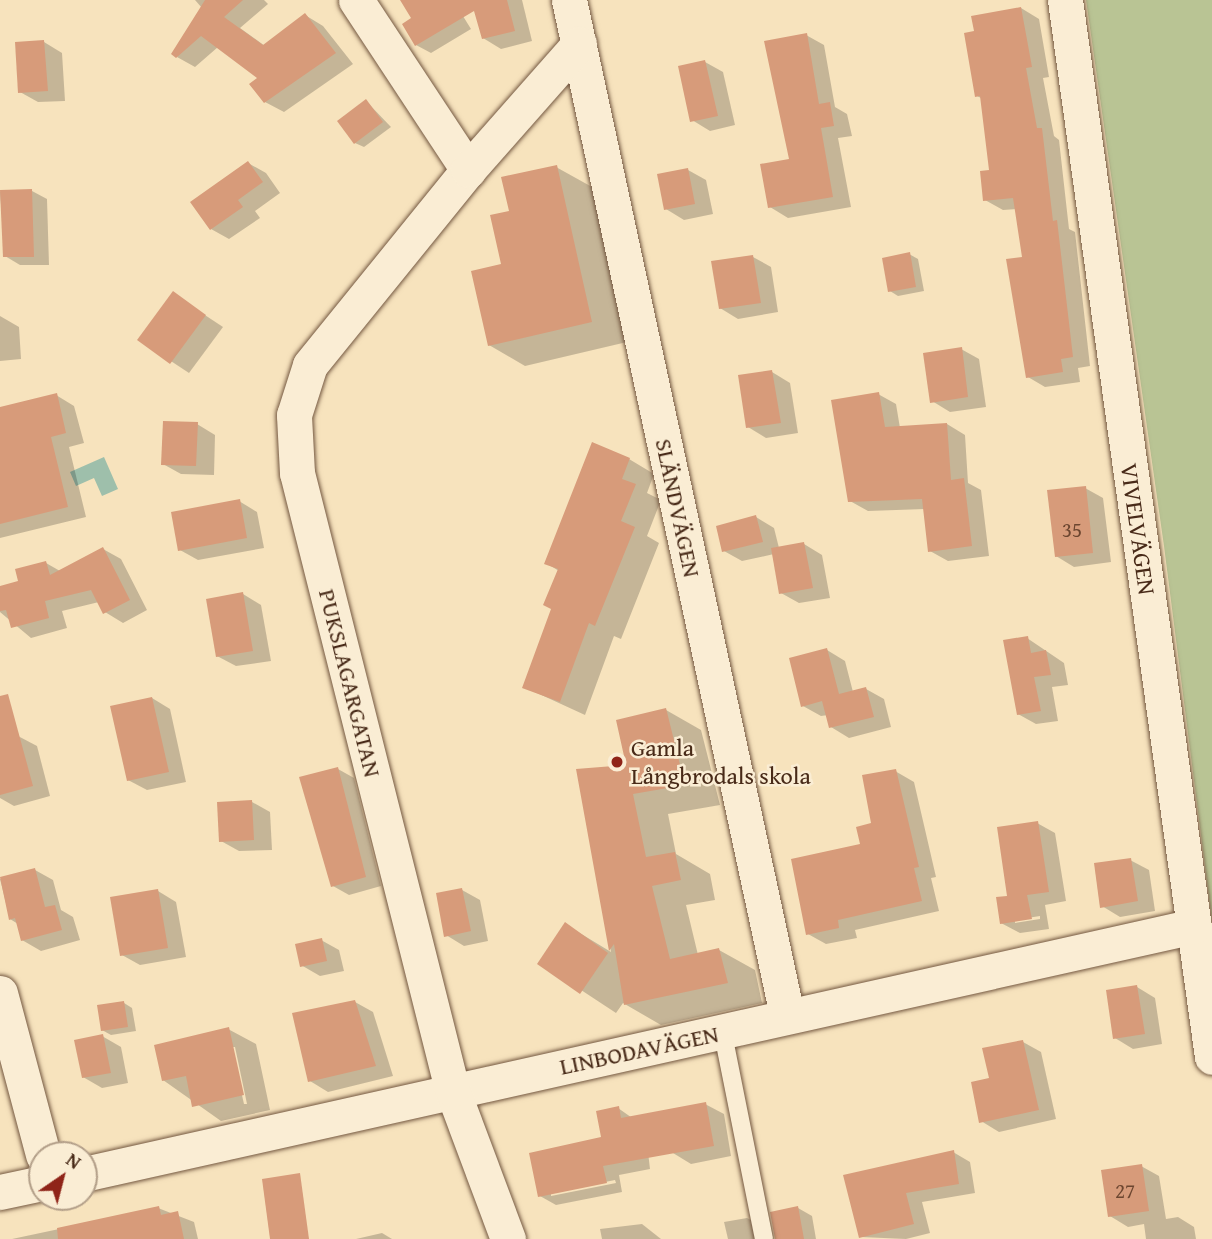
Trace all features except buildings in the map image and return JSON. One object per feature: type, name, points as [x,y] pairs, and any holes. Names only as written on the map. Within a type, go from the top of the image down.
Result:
[{"type":"street","points":[[356,0],[468,170]]},
{"type":"street","name":"SLÄNDVÄGEN","points":[[569,0],[787,1015]]},
{"type":"street","name":"VIVELVÄGEN","points":[[1065,0],[1212,1057]]},
{"type":"street","name":"PUKSLAGARGATAN","points":[[508,1239],[452,1089],[297,473],[294,415],[310,365],[468,170],[579,44]]},
{"type":"street","name":"LINBODAVÄGEN","points":[[98,1171],[452,1089],[723,1034],[787,1015],[1194,926]]},
{"type":"street","points":[[0,993],[39,1141]]},
{"type":"street","points":[[0,1192],[28,1186]]},
{"type":"lane","points":[[723,1034],[765,1239]]},
{"type":"shaded area","points":[[1086,0],[1212,0],[1212,921],[1164,546]]},
{"type":"shaded area","points":[[104,457],[118,489],[102,496],[94,478],[76,486],[70,472]]},
{"type":"place","name":"Gamla Långbrodals skola","points":[[617,762]]}]
